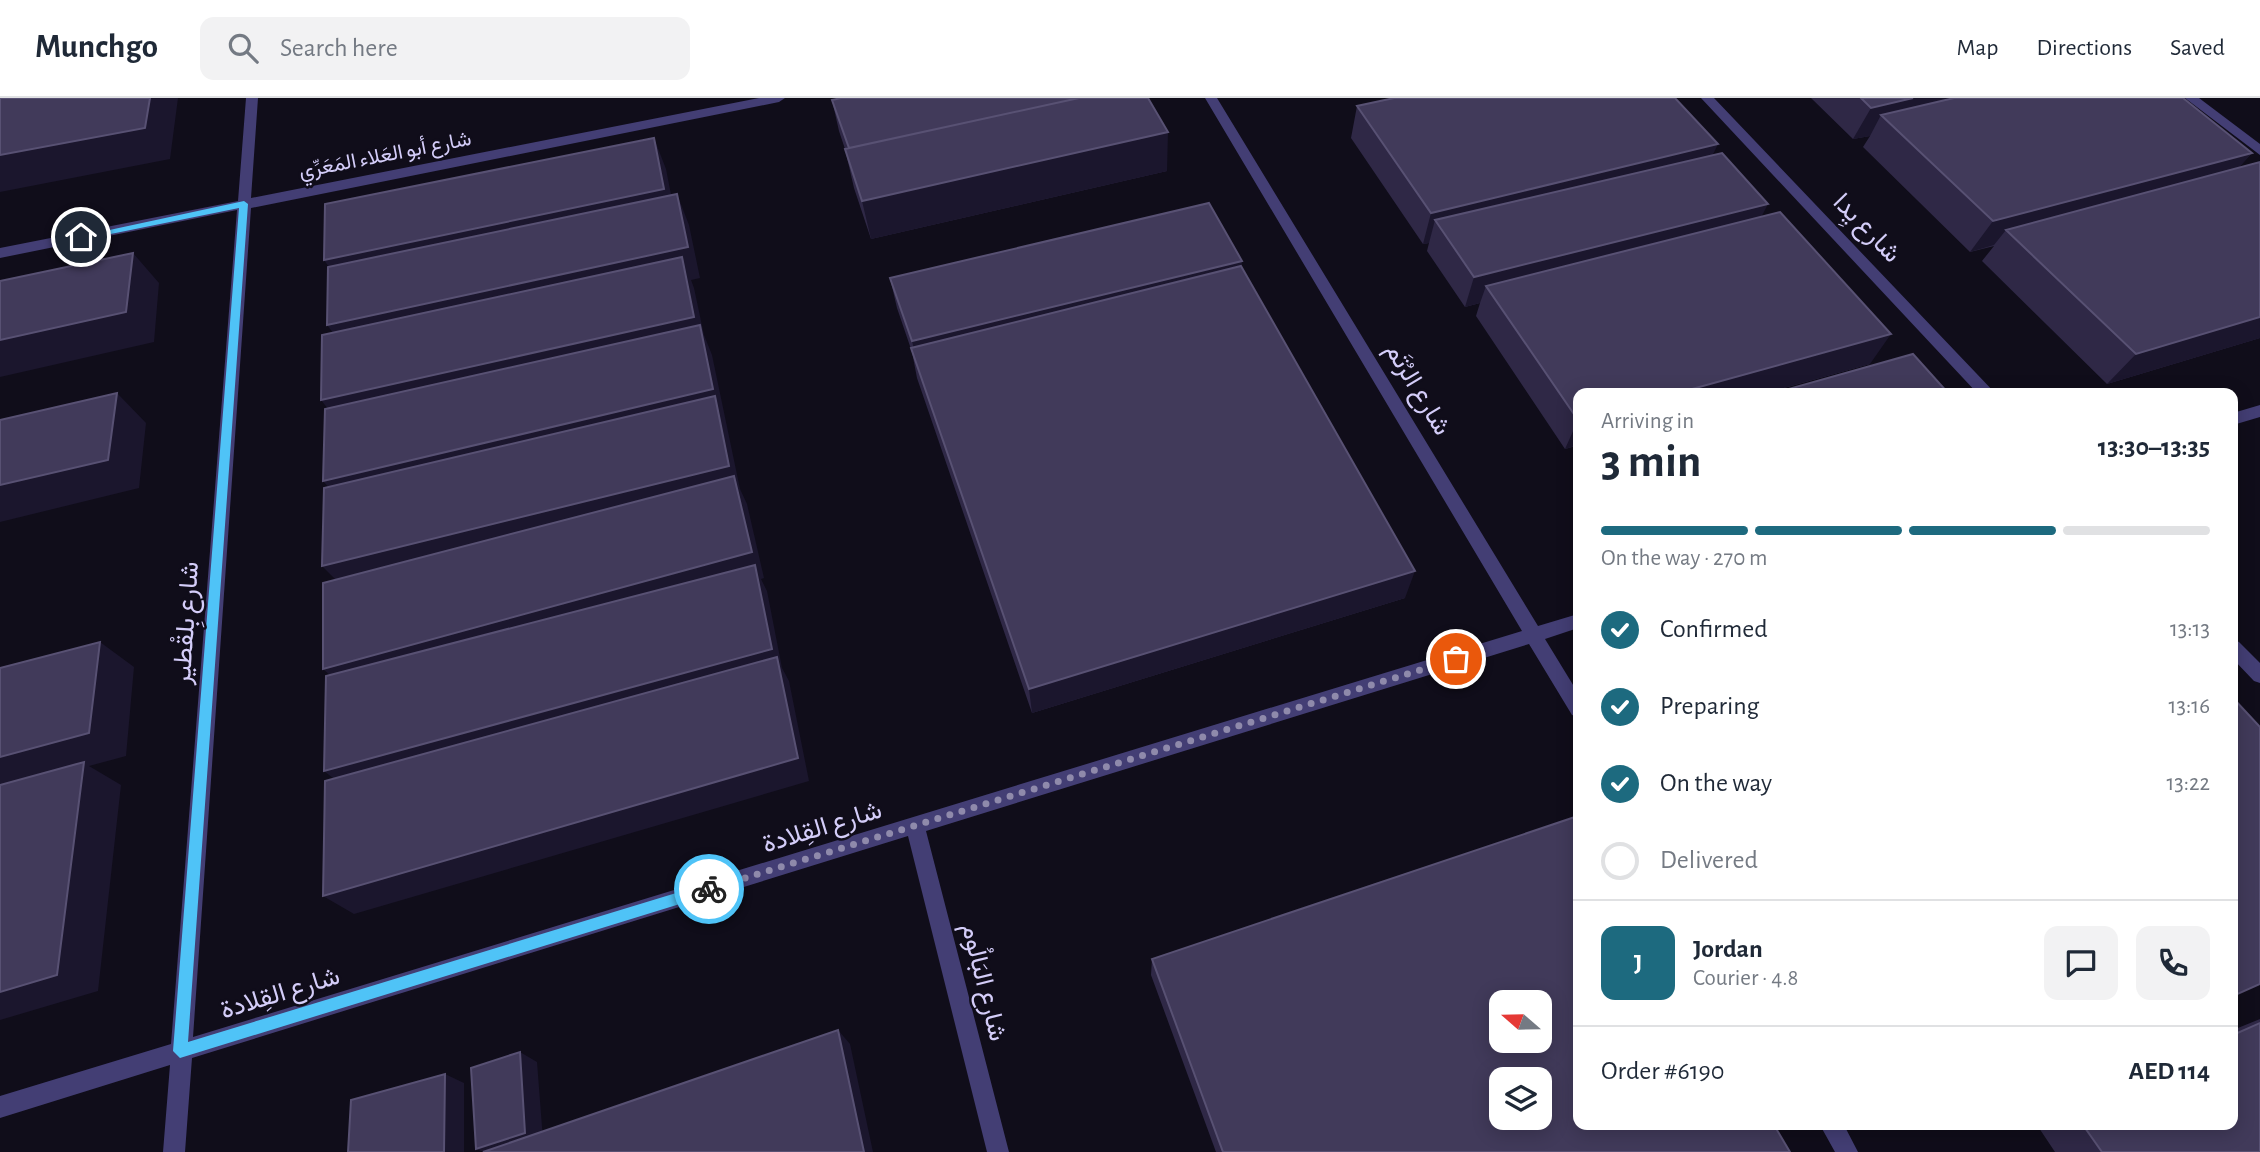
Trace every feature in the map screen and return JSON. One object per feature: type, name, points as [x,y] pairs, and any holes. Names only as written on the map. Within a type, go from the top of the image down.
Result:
[{"type":"street","name":"شارع بِلقْطير","points":[[174,1152],[252,98]]},
{"type":"street","name":"شارع أبو العَلاء المَعَرِّي","points":[[0,253],[721,104],[779,98]]},
{"type":"street","name":"شارع الرُتَم","points":[[1211,98],[1573,701]]},
{"type":"street","name":"شارع يِدا","points":[[1707,98],[1982,388]]},
{"type":"street","points":[[2191,98],[2260,151]]},
{"type":"street","points":[[2238,418],[2260,411]]},
{"type":"street","name":"شارع القِلادة","points":[[0,1107],[1573,623]]},
{"type":"street","points":[[2238,652],[2260,675]]},
{"type":"street","name":"شارع البَالُوم","points":[[915,825],[998,1152]]},
{"type":"street","points":[[1834,1130],[1847,1152]]},
{"type":"building","points":[[0,98],[150,98],[145,128],[0,155]]},
{"type":"building","points":[[1079,98],[849,148],[832,100]]},
{"type":"building","points":[[1079,98],[1148,98],[1168,132],[862,201],[845,149]]},
{"type":"building","points":[[1394,98],[1675,98],[1718,144],[1431,213],[1357,106]]},
{"type":"building","points":[[1861,98],[1913,98],[1871,108]]},
{"type":"building","points":[[1954,98],[2183,98],[2252,153],[1993,221],[1881,115]]},
{"type":"building","points":[[654,138],[664,189],[324,260],[325,204]]},
{"type":"building","points":[[1722,153],[1768,204],[1474,277],[1435,220]]},
{"type":"building","points":[[2260,162],[2260,317],[2136,354],[2006,230]]},
{"type":"building","points":[[677,194],[688,247],[327,325],[328,267]]},
{"type":"building","points":[[1209,203],[1242,261],[912,341],[890,278]]},
{"type":"building","points":[[1780,212],[1891,334],[1696,388],[1573,388],[1573,413],[1486,286]]},
{"type":"building","points":[[133,253],[126,312],[0,340],[0,281]]},
{"type":"building","points":[[682,257],[694,317],[321,400],[322,335]]},
{"type":"building","points":[[1241,266],[1415,571],[1029,689],[911,348]]},
{"type":"building","points":[[700,325],[713,389],[323,481],[325,409]]},
{"type":"building","points":[[1913,354],[1944,388],[1792,388]]},
{"type":"building","points":[[117,393],[108,460],[0,485],[0,420]]},
{"type":"building","points":[[715,396],[729,466],[322,566],[324,488]]},
{"type":"building","points":[[734,476],[752,552],[323,669],[323,583]]},
{"type":"building","points":[[755,565],[772,649],[324,771],[326,676]]},
{"type":"building","points":[[100,642],[89,733],[0,757],[0,668]]},
{"type":"building","points":[[777,657],[798,758],[323,896],[325,781]]},
{"type":"building","points":[[2238,703],[2260,727],[2260,984],[2238,994]]},
{"type":"building","points":[[84,762],[57,975],[0,992],[0,785]]},
{"type":"building","points":[[1573,818],[1573,1130],[1777,1130],[1790,1152],[1223,1152],[1152,959]]},
{"type":"building","points":[[2260,1023],[2260,1152],[2102,1152],[2087,1130],[2238,1130],[2238,1033]]},
{"type":"building","points":[[838,1030],[864,1152],[483,1152]]},
{"type":"building","points":[[520,1052],[525,1133],[476,1149],[471,1068]]},
{"type":"building","points":[[445,1074],[444,1152],[348,1152],[351,1100]]},
{"type":"way so far","points":[[709,889],[1456,659]]},
{"type":"route","points":[[81,237],[244,204],[180,1051],[709,889]]}]
